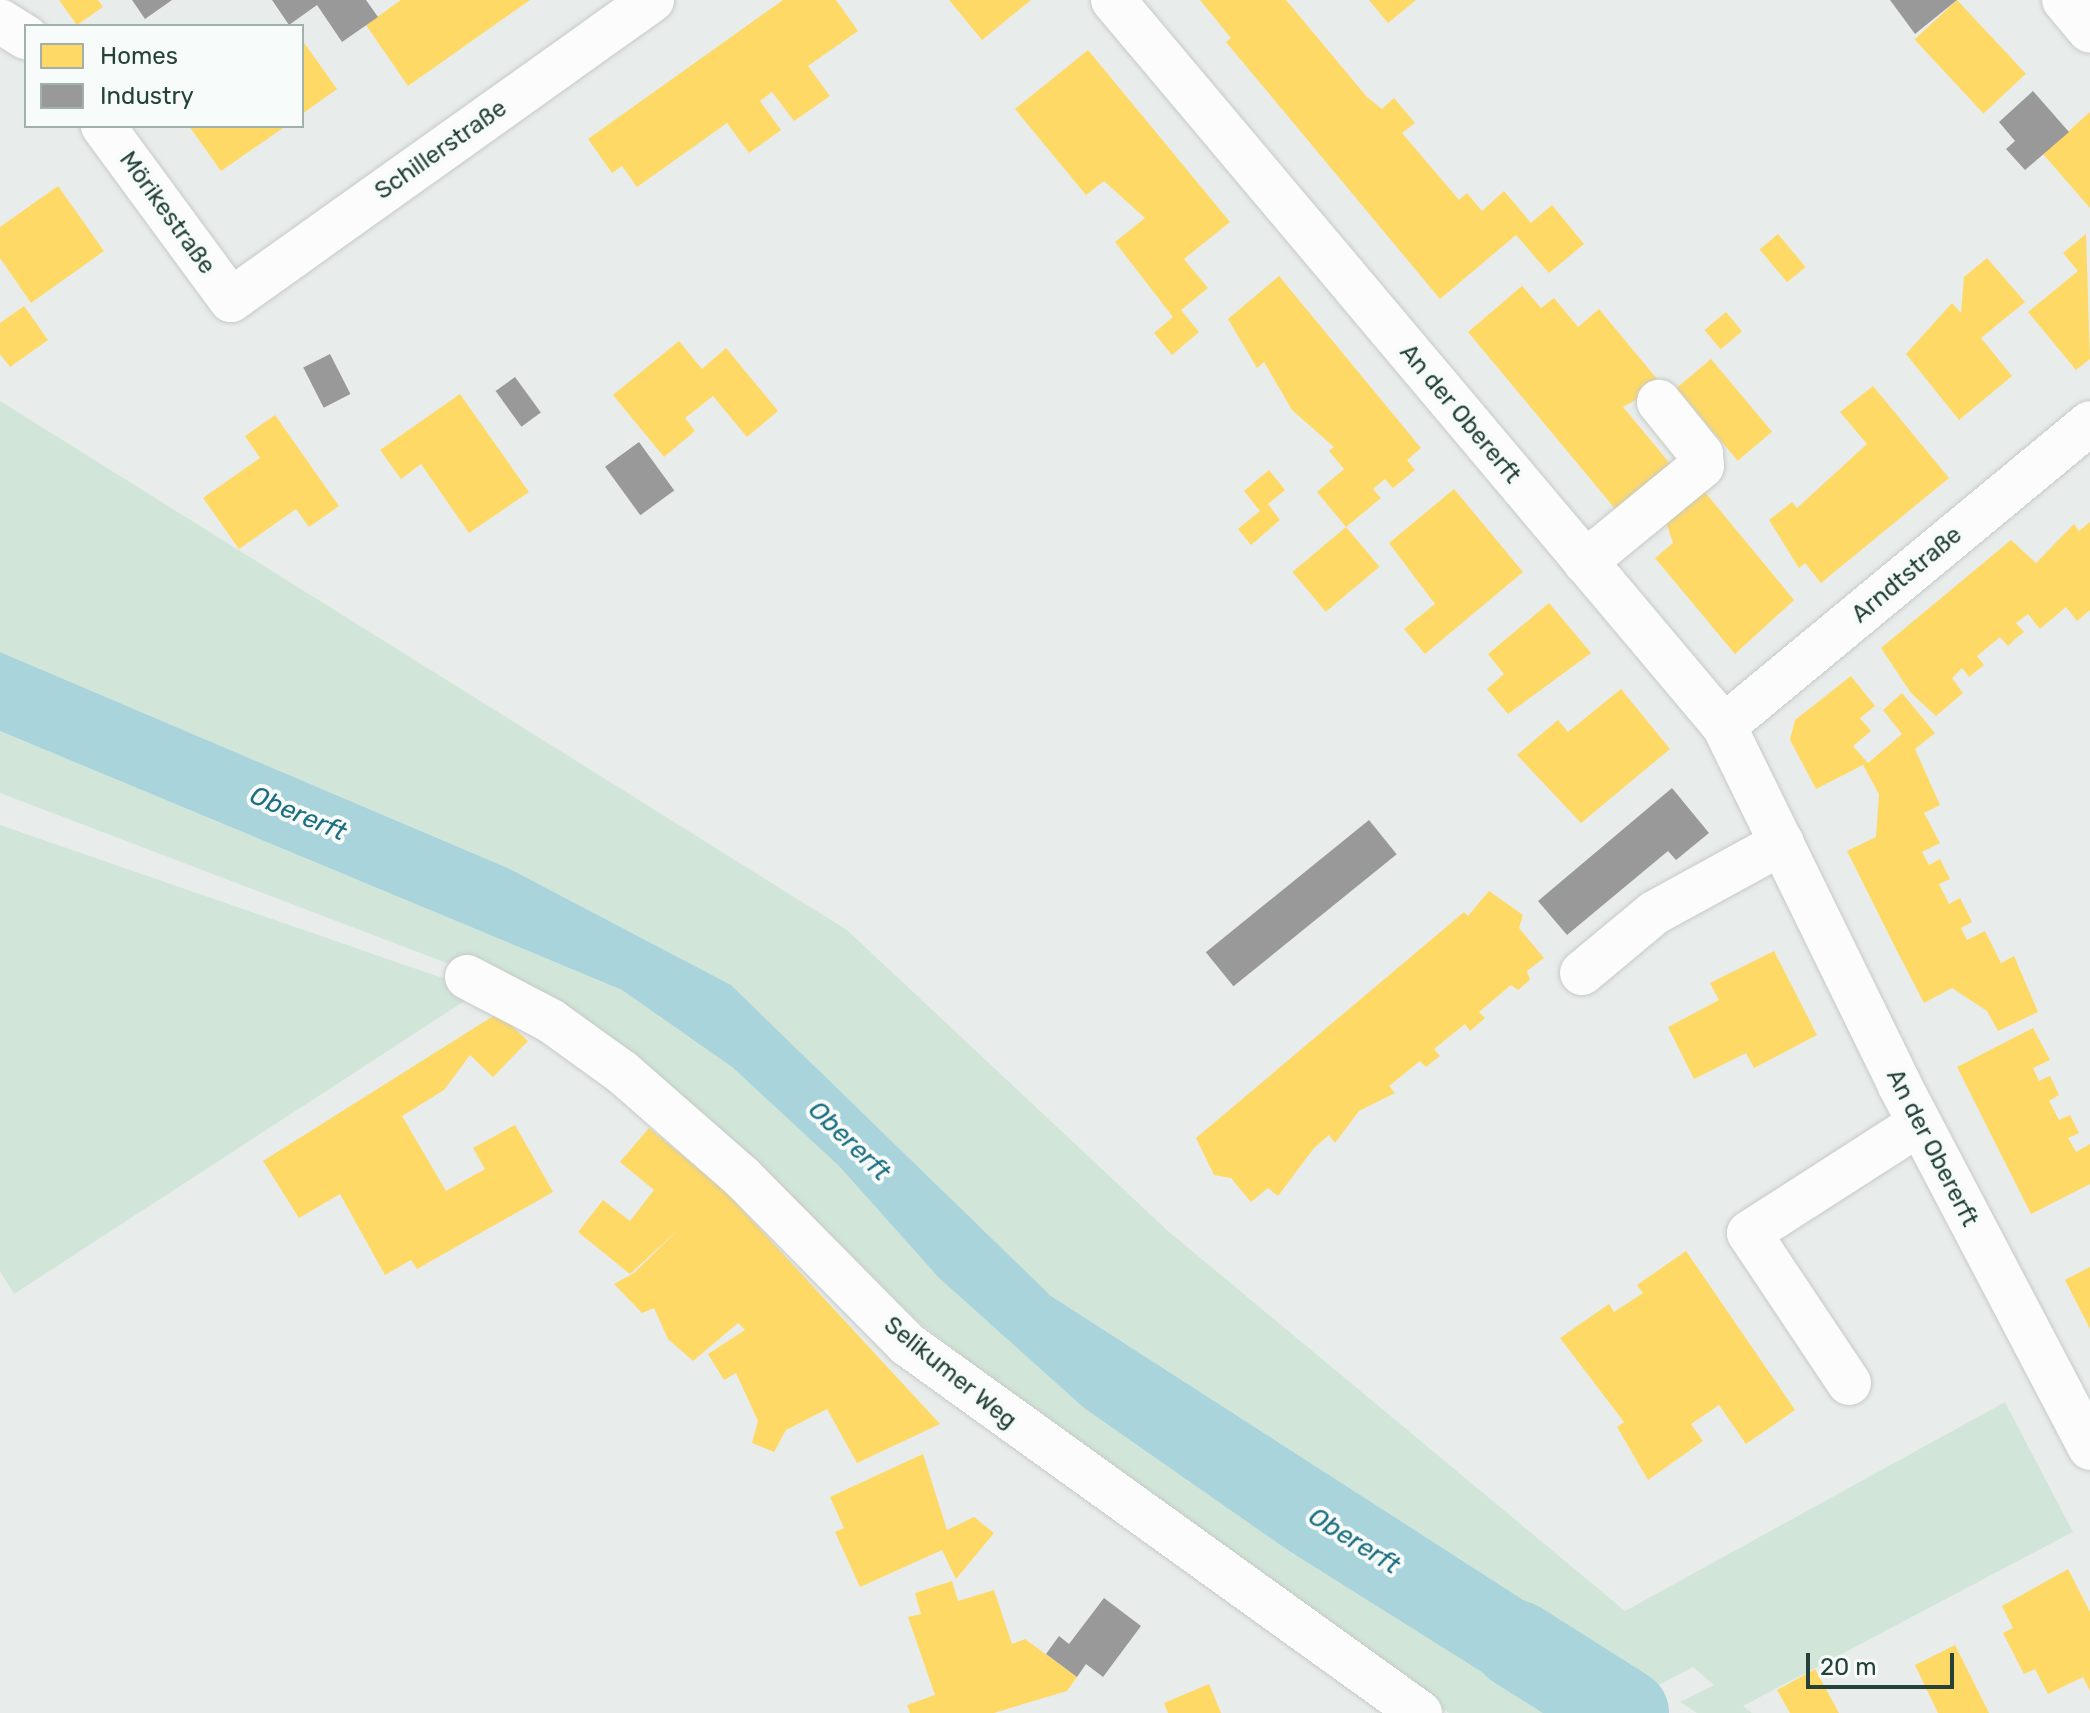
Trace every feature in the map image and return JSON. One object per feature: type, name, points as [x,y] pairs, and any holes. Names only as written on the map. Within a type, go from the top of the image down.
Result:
[{"type":"street","name":"Schillerstraße","points":[[231,300],[652,0]]},
{"type":"street","name":"An der Obererft","points":[[1113,0],[1724,726],[1919,1124],[2090,1448]]},
{"type":"street","points":[[2064,0],[2090,31]]},
{"type":"street","points":[[0,21],[24,36]]},
{"type":"street","name":"Mörikestraße","points":[[104,128],[231,300]]},
{"type":"street","points":[[1585,562],[1702,466],[1701,454],[1659,402]]},
{"type":"street","name":"Arndtstraße","points":[[1724,726],[2090,423]]},
{"type":"street","points":[[1582,973],[1654,913],[1782,843]]},
{"type":"street","name":"Selikumer Weg","points":[[467,977],[551,1021],[622,1072],[742,1177],[907,1344],[962,1387],[1420,1713]]},
{"type":"street","points":[[1849,1383],[1749,1233],[1919,1124]]},
{"type":"green space","points":[[0,401],[847,930],[1168,1231],[1625,1611],[2005,1402],[2073,1532],[1743,1706],[1752,1713],[1697,1713],[1680,1702],[1714,1685],[1693,1667],[1657,1686],[1051,1296],[731,985],[510,869],[0,652]]},
{"type":"green space","points":[[0,731],[622,990],[732,1067],[839,1166],[939,1278],[1084,1408],[1286,1549],[1549,1713],[1449,1713],[1209,1547],[465,970],[0,793]]},
{"type":"green space","points":[[0,825],[480,991],[14,1294],[0,1271]]},
{"type":"water","points":[[0,652],[510,869],[731,985],[1051,1296],[1657,1686],[1608,1713],[1549,1713],[1501,1684],[1286,1549],[1084,1408],[939,1278],[839,1166],[732,1067],[622,990],[0,731]]},
{"type":"building: Homes","points":[[59,0],[98,0],[103,7],[76,24]]},
{"type":"building: Homes","points":[[401,0],[530,0],[408,86],[366,25]]},
{"type":"building: Homes","points":[[783,0],[836,0],[858,31],[808,66],[830,96],[794,121],[772,92],[760,101],[781,130],[749,153],[727,123],[637,187],[622,166],[612,173],[588,139]]},
{"type":"building: Homes","points":[[949,0],[1031,0],[982,40]]},
{"type":"building: Homes","points":[[1200,0],[1286,0],[1367,97],[1382,109],[1394,98],[1415,123],[1402,133],[1459,200],[1467,193],[1482,211],[1504,191],[1531,223],[1552,205],[1584,244],[1549,273],[1516,235],[1440,299],[1226,42],[1231,38]]},
{"type":"building: Homes","points":[[1369,0],[1416,0],[1388,23]]},
{"type":"building: Homes","points":[[1957,0],[2026,74],[1983,113],[1915,40]]},
{"type":"building: Homes","points":[[304,43],[337,89],[304,113]]},
{"type":"building: Homes","points":[[1088,50],[1230,222],[1184,259],[1208,288],[1181,310],[1199,332],[1172,355],[1154,333],[1173,317],[1115,242],[1145,218],[1104,181],[1086,195],[1015,109]]},
{"type":"building: Homes","points":[[2090,112],[2090,208],[2043,154]]},
{"type":"building: Homes","points":[[190,128],[283,128],[221,171]]},
{"type":"building: Homes","points":[[58,186],[104,251],[31,303],[0,258],[0,227]]},
{"type":"building: Homes","points":[[1778,234],[1806,267],[1787,282],[1760,249]]},
{"type":"building: Homes","points":[[2086,234],[2090,359],[2076,370],[2028,312],[2078,271],[2063,253]]},
{"type":"building: Homes","points":[[1987,258],[2025,302],[1981,338],[2012,376],[1959,420],[1906,354],[1952,303],[1961,313],[1964,277]]},
{"type":"building: Homes","points":[[1279,276],[1421,448],[1407,460],[1415,470],[1393,488],[1385,479],[1373,489],[1381,498],[1346,527],[1317,492],[1344,469],[1329,451],[1334,447],[1292,410],[1264,362],[1257,368],[1228,319]]},
{"type":"building: Homes","points":[[1522,286],[1541,308],[1554,298],[1578,327],[1599,309],[1662,385],[1623,407],[1677,472],[1622,517],[1468,332]]},
{"type":"building: Homes","points":[[24,306],[48,340],[10,367],[0,354],[0,323]]},
{"type":"building: Homes","points":[[1726,312],[1742,331],[1721,349],[1705,330]]},
{"type":"building: Homes","points":[[679,341],[702,369],[726,348],[778,411],[747,437],[713,396],[685,418],[695,431],[664,457],[613,395]]},
{"type":"building: Homes","points":[[1711,359],[1772,432],[1738,461],[1677,388]]},
{"type":"building: Homes","points":[[1873,386],[1949,478],[1821,583],[1805,563],[1799,568],[1769,520],[1792,502],[1797,508],[1867,444],[1840,412]]},
{"type":"building: Homes","points":[[460,394],[529,492],[469,533],[421,464],[401,479],[380,450]]},
{"type":"building: Homes","points":[[275,415],[339,506],[309,527],[296,509],[239,549],[203,498],[260,458],[245,436]]},
{"type":"building: Homes","points":[[1269,470],[1285,490],[1268,504],[1280,520],[1251,545],[1238,529],[1260,511],[1244,491]]},
{"type":"building: Homes","points":[[1454,489],[1523,572],[1425,654],[1404,629],[1435,604],[1389,543]]},
{"type":"building: Homes","points":[[1704,491],[1794,600],[1735,654],[1655,558],[1673,543],[1666,522]]},
{"type":"building: Homes","points":[[2090,522],[2090,610],[2077,621],[2066,607],[2040,629],[2028,614],[2016,623],[2024,632],[2008,646],[2000,637],[1977,656],[1984,665],[1969,677],[1962,668],[1952,678],[1963,693],[1936,716],[1911,693],[1881,648],[2011,540],[2036,563],[2074,524],[2079,531]]},
{"type":"building: Homes","points":[[1346,527],[1379,567],[1326,612],[1292,572]]},
{"type":"building: Homes","points":[[1549,603],[1591,653],[1508,714],[1487,689],[1504,674],[1488,654]]},
{"type":"building: Homes","points":[[1851,676],[1875,706],[1860,718],[1871,731],[1853,746],[1868,763],[1902,734],[1883,710],[1902,693],[1935,733],[1915,749],[1940,805],[1924,813],[1940,843],[1922,852],[1929,865],[1940,859],[1950,879],[1939,884],[1949,904],[1960,898],[1972,922],[1961,928],[1967,940],[1985,931],[2001,963],[2014,956],[2038,1012],[1998,1031],[1987,1011],[1952,988],[1924,1003],[1847,851],[1876,837],[1879,794],[1863,765],[1816,789],[1790,740],[1795,720]]},
{"type":"building: Homes","points":[[1621,689],[1670,749],[1581,823],[1517,755],[1558,720],[1568,732]]},
{"type":"building: Homes","points":[[1489,891],[1523,915],[1519,928],[1544,958],[1527,971],[1530,980],[1518,990],[1511,985],[1479,1012],[1485,1018],[1470,1031],[1465,1024],[1434,1049],[1440,1056],[1426,1067],[1420,1061],[1389,1086],[1395,1093],[1359,1111],[1335,1143],[1329,1135],[1314,1148],[1278,1196],[1268,1188],[1251,1202],[1231,1178],[1214,1175],[1196,1138],[1464,912],[1468,916]]},
{"type":"building: Homes","points":[[1774,951],[1817,1035],[1754,1068],[1746,1053],[1694,1079],[1668,1027],[1719,1000],[1710,983]]},
{"type":"building: Homes","points":[[498,1013],[528,1041],[493,1077],[470,1055],[444,1090],[402,1116],[446,1191],[485,1169],[473,1148],[515,1125],[553,1192],[417,1269],[411,1260],[385,1275],[340,1194],[299,1218],[263,1161]]},
{"type":"building: Homes","points":[[2033,1028],[2050,1060],[2033,1068],[2039,1081],[2050,1076],[2059,1095],[2049,1101],[2059,1120],[2070,1115],[2079,1133],[2068,1138],[2076,1152],[2090,1144],[2090,1184],[2031,1214],[1957,1067]]},
{"type":"building: Homes","points":[[649,1128],[722,1188],[940,1424],[857,1463],[827,1409],[786,1430],[774,1452],[752,1443],[758,1421],[736,1373],[724,1380],[708,1354],[745,1330],[738,1323],[693,1361],[668,1339],[654,1308],[642,1313],[614,1284],[634,1273],[681,1227],[630,1274],[578,1232],[603,1200],[630,1221],[654,1190],[620,1162]]},
{"type":"building: Homes","points":[[1686,1251],[1795,1410],[1746,1444],[1719,1405],[1691,1424],[1703,1441],[1648,1480],[1617,1427],[1624,1422],[1560,1338],[1609,1304],[1614,1312],[1643,1293],[1637,1285]]},
{"type":"building: Homes","points":[[2090,1267],[2090,1329],[2065,1280]]},
{"type":"building: Homes","points":[[923,1454],[947,1530],[974,1517],[994,1533],[956,1579],[942,1550],[860,1587],[835,1532],[844,1528],[830,1497]]},
{"type":"building: Homes","points":[[2068,1569],[2090,1612],[2090,1691],[2083,1677],[2048,1694],[2035,1669],[2024,1674],[2003,1633],[2013,1628],[2002,1606]]},
{"type":"building: Homes","points":[[952,1581],[958,1601],[994,1590],[1012,1644],[1025,1639],[1077,1677],[1067,1691],[994,1713],[910,1713],[907,1705],[935,1695],[908,1617],[921,1614],[915,1593]]},
{"type":"building: Homes","points":[[1955,1645],[1989,1713],[1938,1713],[1915,1665]]},
{"type":"building: Homes","points":[[1815,1669],[1839,1713],[1790,1713],[1777,1690]]},
{"type":"building: Homes","points":[[1209,1684],[1221,1713],[1168,1713],[1164,1703]]},
{"type":"building: Industry","points":[[132,0],[172,0],[145,19]]},
{"type":"building: Industry","points":[[272,0],[366,0],[378,17],[342,42],[317,5],[288,24]]},
{"type":"building: Industry","points":[[1890,0],[1957,0],[1915,34]]},
{"type":"building: Industry","points":[[2033,91],[2069,132],[2025,170],[2006,149],[2015,141],[1999,122]]},
{"type":"building: Industry","points":[[330,354],[350,394],[324,408],[303,368]]},
{"type":"building: Industry","points":[[515,377],[541,413],[521,427],[496,391]]},
{"type":"building: Industry","points":[[639,442],[674,491],[640,515],[605,467]]},
{"type":"building: Industry","points":[[1672,788],[1709,833],[1676,860],[1668,851],[1567,935],[1538,901]]},
{"type":"building: Industry","points":[[1369,820],[1397,854],[1233,986],[1206,952]]},
{"type":"building: Industry","points":[[1104,1598],[1141,1626],[1103,1677],[1086,1664],[1077,1677],[1046,1654],[1059,1636],[1069,1644]]},
{"type":"waterway","name":"Obererft","points":[[1516,1644],[1625,1713]]}]
